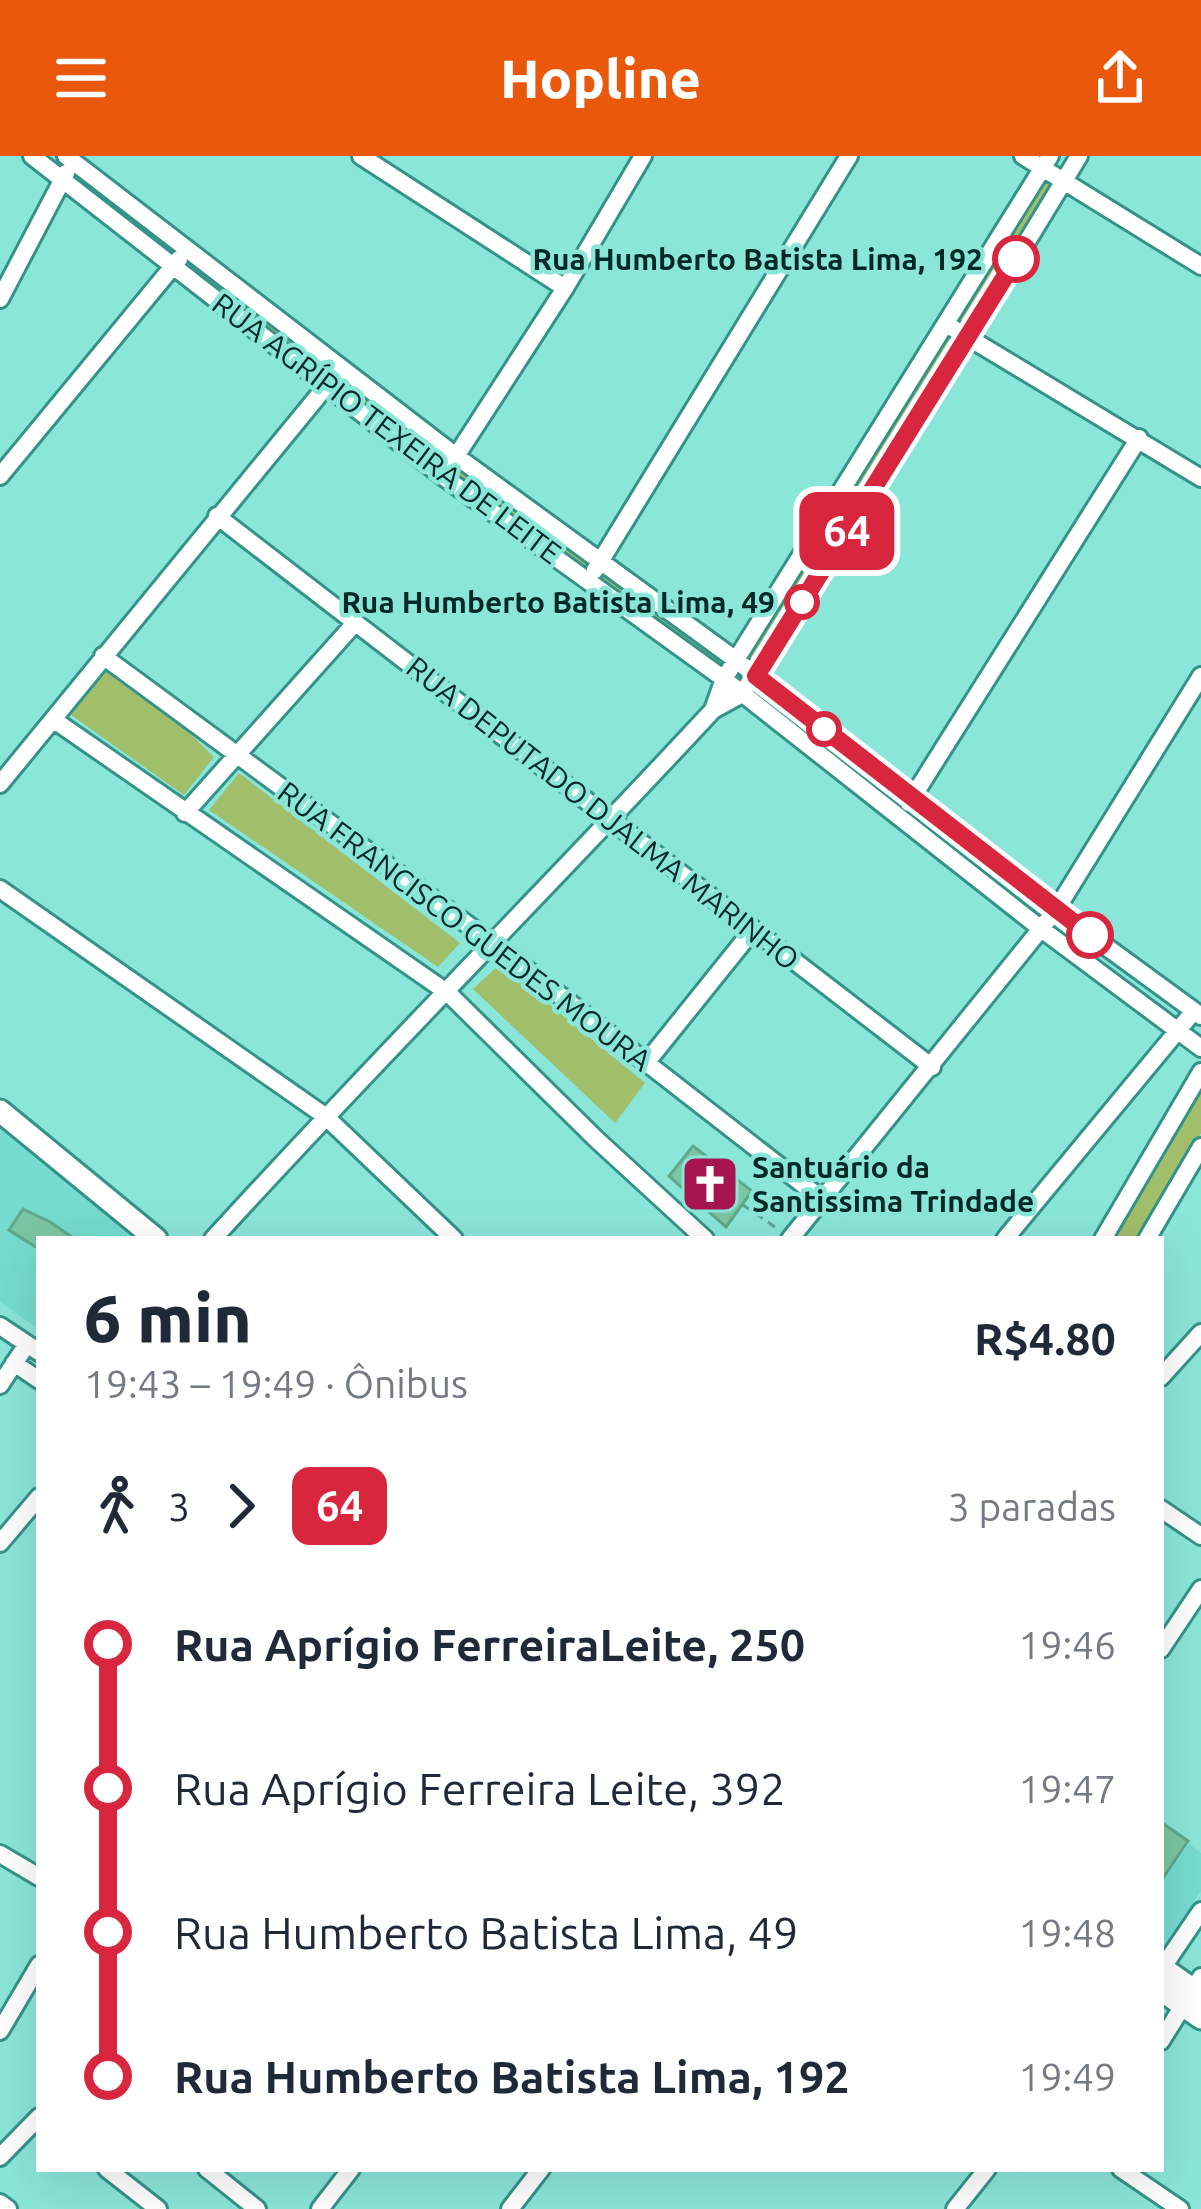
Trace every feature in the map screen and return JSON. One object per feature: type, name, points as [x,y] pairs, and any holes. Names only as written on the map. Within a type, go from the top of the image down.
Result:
[{"type":"main road","points":[[0,1111],[152,1236]]},
{"type":"main road","points":[[1164,1970],[1196,1997]]},
{"type":"main road","points":[[1164,1991],[1196,1997]]},
{"type":"street","name":"RUA AGRÍPIO TEXEIRA DE LEITE","points":[[32,156],[441,475],[724,679],[1201,1048]]},
{"type":"street","points":[[361,156],[565,288]]},
{"type":"street","points":[[441,475],[565,288],[643,156]]},
{"type":"street","points":[[589,580],[849,156]]},
{"type":"street","points":[[1023,156],[1047,162],[1063,181],[1201,266]]},
{"type":"street","points":[[216,1236],[713,710],[742,694],[1079,156]]},
{"type":"street","name":"RUA AGRÍPIO TEXEIRA DE LEITE","points":[[71,158],[456,456],[736,660],[1056,910],[1198,1014]]},
{"type":"street","points":[[0,299],[71,158]]},
{"type":"street","points":[[713,710],[724,679],[1047,162]]},
{"type":"street","points":[[0,476],[187,249]]},
{"type":"street","points":[[946,324],[1201,478]]},
{"type":"street","points":[[0,784],[341,368]]},
{"type":"street","points":[[898,818],[1138,438]]},
{"type":"street","name":"RUA DEPUTADO DJALMA MARINHO","points":[[217,516],[932,1067]]},
{"type":"street","points":[[185,813],[355,623]]},
{"type":"street","name":"RUA FRANCISCO GUEDES MOURA","points":[[103,656],[494,944],[823,1200]]},
{"type":"street","points":[[793,1236],[1056,910],[1201,676]]},
{"type":"street","points":[[54,720],[448,993],[702,1236]]},
{"type":"street","points":[[0,890],[325,1116],[451,1236]]},
{"type":"street","points":[[646,1063],[744,941]]},
{"type":"street","points":[[1008,1236],[1198,1014]]},
{"type":"street","points":[[1105,1236],[1201,1072]]},
{"type":"street","points":[[1149,1236],[1201,1147]]},
{"type":"street","points":[[0,1326],[33,1348],[14,1363],[0,1385]]},
{"type":"street","points":[[1164,1374],[1201,1333]]},
{"type":"street","points":[[14,1363],[36,1377]]},
{"type":"street","points":[[1,1541],[36,1500]]},
{"type":"street","points":[[1164,1511],[1201,1537]]},
{"type":"street","points":[[1164,1644],[1201,1589]]},
{"type":"street","points":[[0,1854],[36,1874]]},
{"type":"street","points":[[1164,1965],[1201,1911]]},
{"type":"street","points":[[1,2028],[36,1970]]},
{"type":"street","points":[[1164,2031],[1196,1997]]},
{"type":"street","points":[[0,2157],[36,2120]]},
{"type":"street","points":[[111,2172],[158,2209]]},
{"type":"street","points":[[211,2172],[257,2209]]},
{"type":"street","points":[[320,2209],[349,2172]]},
{"type":"street","points":[[510,2209],[539,2172]]},
{"type":"street","points":[[955,2209],[985,2172]]},
{"type":"street","points":[[1125,2172],[1180,2209]]},
{"type":"street","points":[[0,2203],[8,2209]]},
{"type":"path","points":[[743,1205],[786,1236]]},
{"type":"shaded area","points":[[1043,176],[1055,184],[967,330],[952,323]]},
{"type":"shaded area","points":[[187,254],[336,367],[325,379],[178,264]]},
{"type":"shaded area","points":[[947,330],[962,338],[756,667],[743,658]]},
{"type":"shaded area","points":[[342,374],[451,457],[441,467],[332,387]]},
{"type":"shaded area","points":[[456,462],[595,563],[589,574],[447,474]]},
{"type":"shaded area","points":[[602,566],[730,661],[721,674],[595,581]]},
{"type":"shaded area","points":[[107,666],[172,716],[214,757],[184,795],[68,713]]},
{"type":"shaded area","points":[[239,773],[460,943],[438,967],[209,810]]},
{"type":"shaded area","points":[[500,964],[645,1083],[615,1123],[473,989]]},
{"type":"shaded area","points":[[1201,1084],[1201,1133],[1141,1236],[1113,1236]]},
{"type":"shaded area","points":[[0,1126],[130,1236],[36,1236],[36,1327],[0,1302]]},
{"type":"shaded area","points":[[1189,1844],[1201,1853],[1201,1891],[1164,1945],[1164,1880]]},
{"type":"building","name":"Santuário da Santissima Trindade","points":[[693,1146],[752,1191],[726,1227],[669,1176]]},
{"type":"building","points":[[23,1209],[71,1236],[36,1236],[36,1247],[9,1230]]},
{"type":"building","points":[[1164,1824],[1188,1841],[1164,1877]]},
{"type":"bus line","name":"64","points":[[1016,259],[756,676],[1090,935]]},
{"type":"place","name":"Rua Humberto Batista Lima, 192","points":[[1016,259]]},
{"type":"place","name":"Rua Humberto Batista Lima, 49","points":[[802,602]]},
{"type":"place","name":"Santuário da Santissima Trindade","points":[[710,1184]]}]
